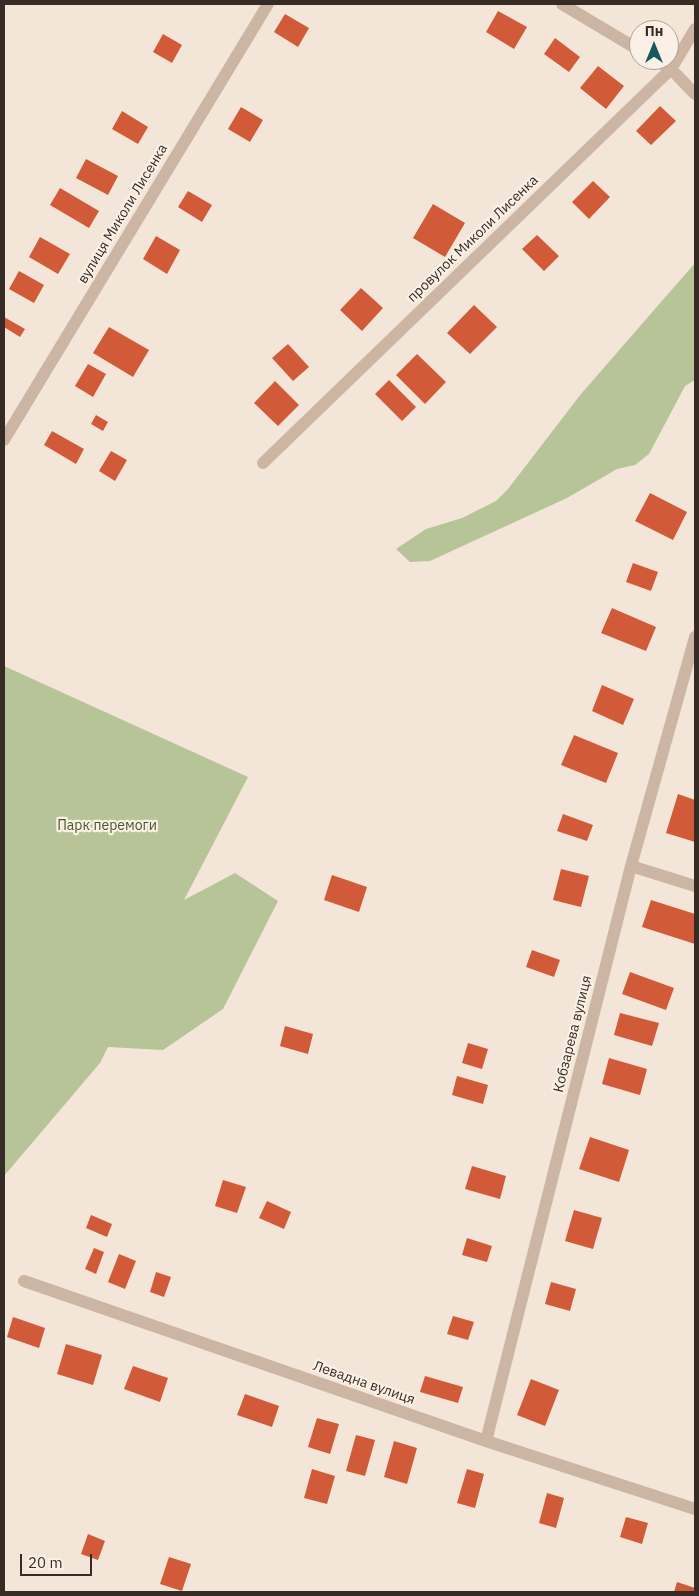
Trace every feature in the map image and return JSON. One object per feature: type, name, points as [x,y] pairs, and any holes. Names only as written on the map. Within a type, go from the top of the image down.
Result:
[{"type":"street","name":"вулиця Миколи Лисенка","points":[[4,440],[268,4]]},
{"type":"street","points":[[562,4],[629,44]]},
{"type":"street","name":"провулок Миколи Лисенка","points":[[679,56],[695,30]]},
{"type":"street","name":"провулок Миколи Лисенка","points":[[262,463],[670,70]]},
{"type":"street","points":[[672,70],[695,94]]},
{"type":"street","name":"Кобзарева вулиця","points":[[486,1441],[631,866],[695,637]]},
{"type":"street","points":[[631,866],[695,886]]},
{"type":"street","name":"Левадна вулиця","points":[[24,1281],[486,1441],[695,1509]]},
{"type":"green space","points":[[695,263],[695,380],[685,386],[649,454],[635,465],[617,469],[567,498],[430,561],[410,562],[396,549],[426,529],[462,518],[496,501],[508,489],[581,394]]},
{"type":"green space","name":"Парк перемоги","points":[[4,666],[248,777],[184,900],[235,873],[278,901],[223,1009],[163,1050],[108,1047],[100,1063],[4,1176]]},
{"type":"building","points":[[498,11],[527,27],[514,49],[486,32]]},
{"type":"building","points":[[285,14],[309,28],[298,47],[274,32]]},
{"type":"building","points":[[163,34],[182,45],[172,63],[153,52]]},
{"type":"building","points":[[555,38],[580,57],[569,72],[544,54]]},
{"type":"building","points":[[598,66],[624,86],[606,109],[580,88]]},
{"type":"building","points":[[660,106],[676,121],[651,145],[636,131]]},
{"type":"building","points":[[241,107],[263,120],[250,142],[228,129]]},
{"type":"building","points":[[122,111],[148,127],[138,144],[112,129]]},
{"type":"building","points":[[86,159],[118,176],[108,195],[76,178]]},
{"type":"building","points":[[593,181],[610,197],[589,219],[572,202]]},
{"type":"building","points":[[60,188],[99,211],[89,228],[50,205]]},
{"type":"building","points":[[188,191],[212,205],[202,222],[178,207]]},
{"type":"building","points":[[433,204],[465,223],[445,257],[413,238]]},
{"type":"building","points":[[537,235],[559,256],[544,271],[522,249]]},
{"type":"building","points":[[156,236],[180,250],[167,274],[143,259]]},
{"type":"building","points":[[40,237],[70,254],[58,274],[29,257]]},
{"type":"building","points":[[19,271],[44,285],[34,303],[9,289]]},
{"type":"building","points":[[361,288],[383,308],[362,331],[340,310]]},
{"type":"building","points":[[474,305],[497,327],[470,354],[447,333]]},
{"type":"building","points":[[4,317],[25,329],[20,337],[4,327]]},
{"type":"building","points":[[109,327],[149,350],[133,377],[93,353]]},
{"type":"building","points":[[288,344],[309,367],[293,381],[272,358]]},
{"type":"building","points":[[417,354],[446,382],[425,404],[396,375]]},
{"type":"building","points":[[88,364],[106,374],[93,397],[75,386]]},
{"type":"building","points":[[389,380],[416,407],[402,421],[375,394]]},
{"type":"building","points":[[275,381],[299,405],[278,426],[254,403]]},
{"type":"building","points":[[96,415],[108,422],[103,431],[91,424]]},
{"type":"building","points":[[52,431],[84,449],[76,464],[44,445]]},
{"type":"building","points":[[111,451],[127,460],[115,481],[99,471]]},
{"type":"building","points":[[650,493],[687,512],[673,540],[635,521]]},
{"type":"building","points":[[633,563],[658,572],[651,591],[626,582]]},
{"type":"building","points":[[612,608],[656,627],[646,651],[601,633]]},
{"type":"building","points":[[602,685],[634,699],[623,725],[592,711]]},
{"type":"building","points":[[574,735],[618,753],[606,783],[561,765]]},
{"type":"building","points":[[678,794],[695,800],[695,842],[666,833]]},
{"type":"building","points":[[563,814],[593,825],[587,841],[557,831]]},
{"type":"building","points":[[561,869],[589,876],[581,907],[553,900]]},
{"type":"building","points":[[332,875],[367,887],[359,912],[324,900]]},
{"type":"building","points":[[651,900],[695,914],[695,944],[642,927]]},
{"type":"building","points":[[532,950],[560,960],[554,977],[526,967]]},
{"type":"building","points":[[630,972],[674,988],[666,1010],[622,994]]},
{"type":"building","points":[[620,1013],[659,1023],[652,1046],[614,1035]]},
{"type":"building","points":[[285,1026],[313,1034],[308,1054],[280,1046]]},
{"type":"building","points":[[468,1043],[488,1049],[482,1069],[462,1063]]},
{"type":"building","points":[[609,1058],[647,1069],[640,1095],[602,1084]]},
{"type":"building","points":[[457,1076],[488,1085],[483,1104],[452,1095]]},
{"type":"building","points":[[590,1137],[629,1150],[619,1182],[579,1169]]},
{"type":"building","points":[[472,1166],[506,1176],[500,1199],[465,1189]]},
{"type":"building","points":[[223,1180],[246,1187],[237,1213],[215,1206]]},
{"type":"building","points":[[267,1201],[291,1212],[284,1229],[259,1218]]},
{"type":"building","points":[[574,1210],[602,1218],[593,1249],[565,1241]]},
{"type":"building","points":[[91,1215],[112,1224],[107,1237],[86,1228]]},
{"type":"building","points":[[467,1238],[492,1246],[487,1262],[462,1255]]},
{"type":"building","points":[[94,1248],[104,1252],[96,1274],[85,1269]]},
{"type":"building","points":[[119,1254],[136,1261],[125,1289],[108,1282]]},
{"type":"building","points":[[156,1272],[171,1277],[164,1297],[150,1292]]},
{"type":"building","points":[[551,1282],[576,1289],[570,1311],[545,1304]]},
{"type":"building","points":[[453,1316],[474,1322],[468,1340],[447,1334]]},
{"type":"building","points":[[13,1317],[45,1328],[39,1348],[7,1337]]},
{"type":"building","points":[[66,1344],[102,1355],[93,1385],[57,1374]]},
{"type":"building","points":[[133,1366],[168,1378],[160,1402],[124,1389]]},
{"type":"building","points":[[425,1376],[463,1387],[458,1403],[420,1392]]},
{"type":"building","points":[[531,1379],[559,1390],[545,1426],[517,1415]]},
{"type":"building","points":[[245,1394],[279,1406],[272,1427],[237,1415]]},
{"type":"building","points":[[317,1418],[339,1424],[330,1454],[308,1447]]},
{"type":"building","points":[[356,1435],[375,1440],[365,1476],[346,1471]]},
{"type":"building","points":[[394,1441],[417,1448],[407,1484],[384,1477]]},
{"type":"building","points":[[312,1469],[335,1476],[327,1504],[304,1498]]},
{"type":"building","points":[[467,1469],[484,1474],[475,1508],[457,1503]]},
{"type":"building","points":[[547,1493],[564,1498],[556,1528],[539,1523]]},
{"type":"building","points":[[626,1517],[648,1523],[642,1544],[620,1537]]},
{"type":"building","points":[[88,1534],[105,1541],[98,1560],[81,1554]]},
{"type":"building","points":[[169,1557],[191,1564],[182,1591],[160,1584]]},
{"type":"building","points":[[677,1582],[695,1588],[695,1592],[674,1592]]}]
